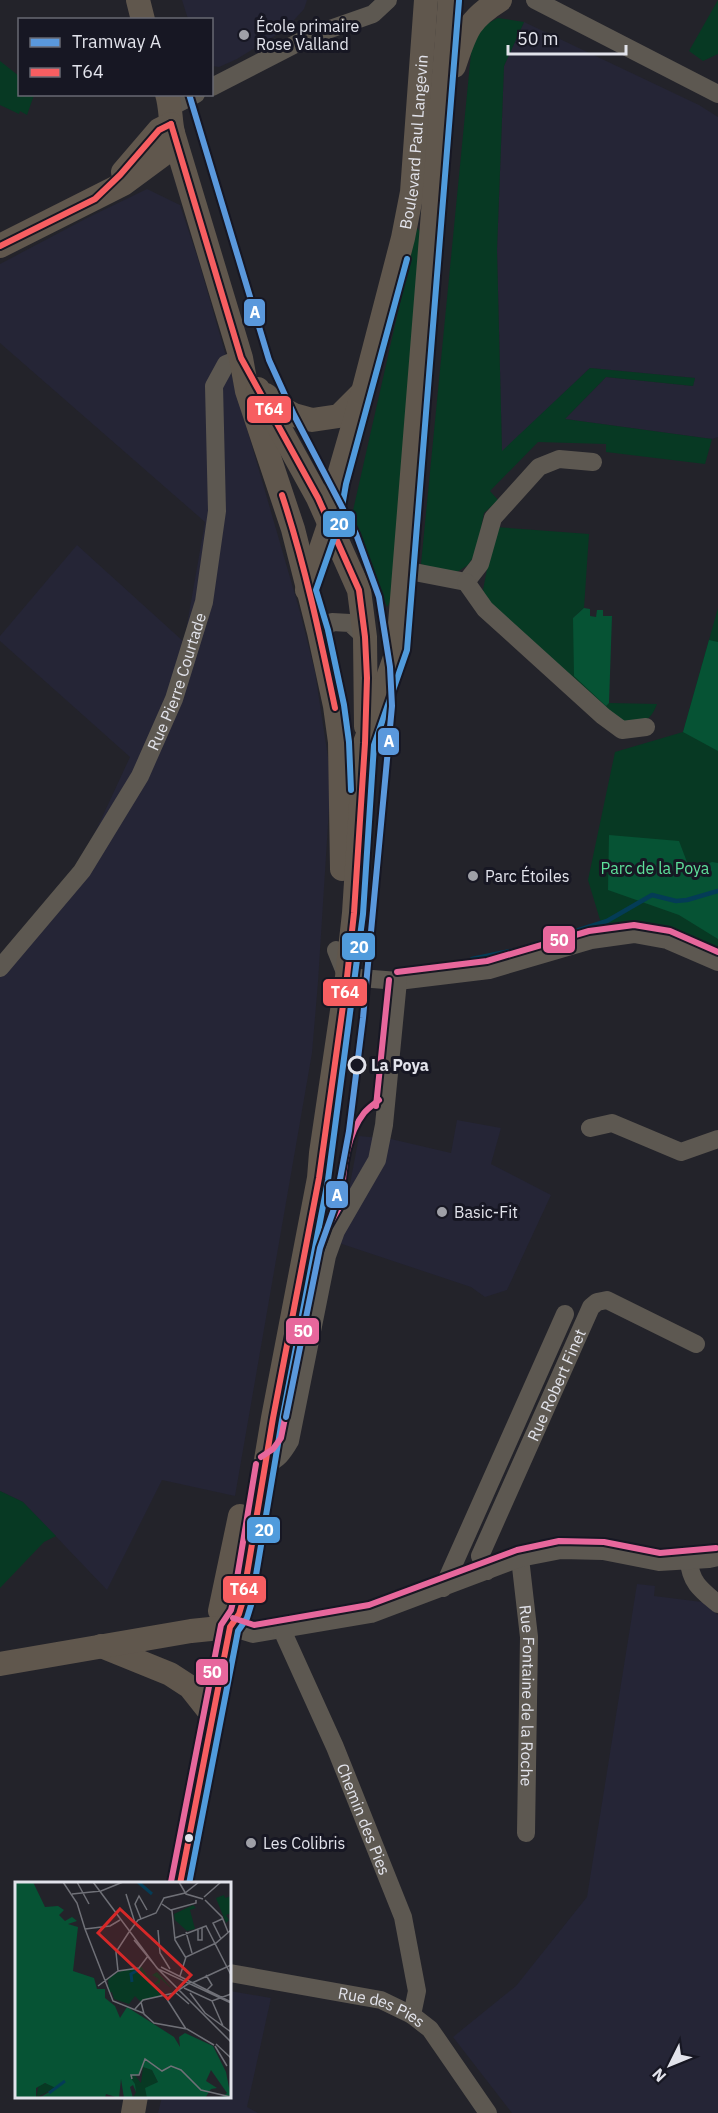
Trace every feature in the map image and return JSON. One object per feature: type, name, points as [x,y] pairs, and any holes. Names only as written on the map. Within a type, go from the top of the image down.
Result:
[{"type":"main road","points":[[138,0],[142,18]]},
{"type":"main road","name":"Boulevard Paul Langevin","points":[[307,590],[330,522],[337,482],[403,238],[412,192],[426,0]]},
{"type":"main road","name":"Boulevard Paul Langevin","points":[[230,1627],[239,1614],[242,1604],[265,1465],[319,1178],[354,913],[365,743],[398,650],[450,0]]},
{"type":"main road","points":[[443,99],[467,30],[473,20],[500,0]]},
{"type":"main road","points":[[170,114],[187,179],[241,358],[247,391],[293,529],[319,632],[335,706],[341,754],[342,876],[336,950],[313,1125],[297,1222],[220,1611],[230,1627],[180,1882]]},
{"type":"main road","points":[[0,246],[123,184],[165,153],[170,114]]},
{"type":"main road","points":[[95,199],[120,175],[170,114]]},
{"type":"main road","points":[[123,184],[149,176],[168,174],[187,179]]},
{"type":"main road","points":[[241,358],[330,522],[359,590],[367,678],[365,743]]},
{"type":"main road","points":[[259,389],[281,408],[312,420],[339,416],[363,392]]},
{"type":"main road","name":"Boulevard Paul Langevin","points":[[367,678],[401,603]]},
{"type":"main road","points":[[325,664],[341,674],[367,678]]},
{"type":"main road","points":[[0,1664],[191,1631],[230,1627]]},
{"type":"main road","points":[[101,1646],[170,1674],[190,1687],[213,1716]]},
{"type":"main road","points":[[133,2113],[136,2098]]},
{"type":"street","points":[[213,86],[313,35],[373,14],[388,0]]},
{"type":"street","points":[[535,0],[718,94]]},
{"type":"street","points":[[170,114],[193,96]]},
{"type":"street","name":"Rue Pierre Courtade","points":[[0,968],[82,871],[140,776],[174,699],[204,602],[217,512],[214,386],[226,364],[241,358]]},
{"type":"street","points":[[466,582],[480,564],[493,518],[539,467],[559,459],[592,462]]},
{"type":"street","points":[[404,570],[466,582],[485,609],[603,717],[622,730],[645,727]]},
{"type":"street","points":[[319,632],[332,622],[350,623],[365,637]]},
{"type":"street","points":[[336,950],[347,977],[398,981],[489,970],[591,940],[634,934],[667,940],[718,962]]},
{"type":"street","points":[[265,1465],[276,1461],[290,1441],[327,1256],[336,1231],[377,1160],[384,1125],[398,981]]},
{"type":"street","points":[[590,1128],[612,1123],[681,1152],[718,1139]]},
{"type":"street","name":"Rue Robert Finet","points":[[487,1571],[480,1556],[591,1307],[597,1302],[607,1300],[696,1344]]},
{"type":"street","name":"Rue Robert Finet","points":[[443,1588],[565,1314]]},
{"type":"street","points":[[230,1627],[253,1634],[370,1614],[520,1558],[561,1550],[603,1551],[659,1562],[718,1557]]},
{"type":"street","name":"Rue Fontaine de la Roche","points":[[520,1558],[529,1637],[526,1833]]},
{"type":"street","points":[[689,1560],[690,1573],[700,1589],[718,1604]]},
{"type":"street","name":"Chemin des Pies","points":[[282,1630],[335,1747],[403,1917],[417,1991],[412,2015]]},
{"type":"street","name":"Rue des Pies","points":[[231,1972],[381,2000],[412,2015],[430,2029],[488,2113]]},
{"type":"shaded area","name":"École primaire Rose Valland","points":[[182,0],[307,0],[304,9],[286,29],[237,59],[219,67],[213,66],[213,18],[188,18]]},
{"type":"shaded area","points":[[524,22],[699,105],[718,117],[718,437],[712,439],[565,419],[606,377],[693,386],[695,378],[590,368],[502,452],[497,250],[504,66]]},
{"type":"shaded area","points":[[147,189],[180,205],[198,259],[300,612],[315,672],[331,777],[312,1053],[235,1496],[162,1480],[107,1590],[23,1502],[0,1491],[0,958],[80,865],[130,757],[0,641],[0,636],[77,545],[184,642],[205,522],[0,343],[0,264]]},
{"type":"shaded area","points":[[457,1120],[501,1128],[491,1164],[551,1195],[507,1290],[485,1297],[471,1287],[339,1243],[359,1136],[391,1139],[451,1153]]},
{"type":"shaded area","points":[[637,1584],[655,1586],[654,1596],[702,1602],[718,1615],[718,2113],[512,2113],[453,2037],[516,1986],[587,1897]]},
{"type":"shaded area","points":[[231,1991],[271,1998],[247,2107],[258,2113],[158,2113],[162,2098],[231,2098]]},
{"type":"green space","points":[[718,0],[718,54],[703,61],[689,51]]},
{"type":"green space","points":[[498,18],[524,22],[504,66],[497,250],[502,451],[590,368],[695,378],[693,386],[606,377],[565,419],[712,439],[705,464],[606,452],[606,444],[538,442],[490,491],[498,500],[484,513],[476,553],[468,565],[454,574],[421,564],[472,43],[481,27]]},
{"type":"green space","points":[[0,61],[18,75],[18,96],[34,96],[27,115],[20,111],[19,114],[0,105]]},
{"type":"green space","points":[[417,228],[422,234],[392,599],[387,607],[352,515]]},
{"type":"green space","points":[[495,527],[589,534],[584,608],[573,618],[606,706],[609,703],[657,704],[649,717],[640,722],[615,721],[486,599],[483,590]]},
{"type":"green space","points":[[584,608],[590,609],[590,616],[596,617],[597,610],[603,610],[603,616],[612,616],[609,703],[606,706],[574,676],[573,618]]},
{"type":"green space","name":"Parc de la Poya","points":[[718,608],[718,953],[604,933],[588,880],[615,752],[683,732]]},
{"type":"green space","points":[[709,640],[718,642],[718,751],[683,732]]},
{"type":"green space","points":[[609,835],[679,841],[690,870],[712,862],[718,863],[718,939],[679,915],[608,890]]},
{"type":"green space","points":[[0,1491],[23,1502],[56,1536],[44,1542],[0,1588]]},
{"type":"waterway","points":[[472,959],[520,949],[607,921],[652,895],[676,901],[718,891]]},
{"type":"tram line","name":"A","points":[[190,96],[269,360],[294,415],[356,534],[379,597],[390,667],[392,706],[363,1018],[349,1131],[335,1206],[320,1248],[286,1417]]},
{"type":"transit line","name":"20","points":[[189,1882],[238,1631],[247,1618],[251,1605],[282,1420],[328,1180],[363,914],[374,745],[407,650],[459,1]]},
{"type":"transit line","name":"T64","points":[[171,124],[241,358],[318,498],[359,590],[367,678],[354,913],[319,1178],[273,1418],[242,1604],[239,1614],[230,1627],[180,1882]]},
{"type":"transit line","name":"T64","points":[[0,246],[95,199],[120,175],[159,130],[171,124]]},
{"type":"transit line","name":"20","points":[[351,790],[349,742],[344,705],[328,630],[316,590],[339,524],[346,484],[407,259]]},
{"type":"transit line","name":"T64","points":[[282,495],[305,574],[335,708]]},
{"type":"transit line","name":"50","points":[[397,972],[487,961],[589,931],[634,925],[670,931],[718,952]]},
{"type":"transit line","name":"50","points":[[376,1106],[389,980]]},
{"type":"transit line","name":"50","points":[[342,1205],[344,1169],[353,1133],[364,1113],[379,1100]]},
{"type":"transit line","name":"50","points":[[261,1457],[273,1449],[281,1438],[318,1254],[328,1227],[343,1201]]},
{"type":"transit line","name":"50","points":[[171,1882],[221,1625],[231,1610],[233,1602],[256,1464]]},
{"type":"transit line","name":"50","points":[[233,1618],[254,1625],[369,1605],[517,1550],[559,1541],[604,1542],[660,1553],[716,1548]]},
{"type":"place","name":"École primaire Rose Valland","points":[[244,35]]},
{"type":"place","name":"Parc Étoiles","points":[[473,876]]},
{"type":"place","name":"La Poya","points":[[357,1065]]},
{"type":"place","name":"Basic-Fit","points":[[442,1212]]},
{"type":"place","name":"Les Colibris","points":[[251,1843]]}]
